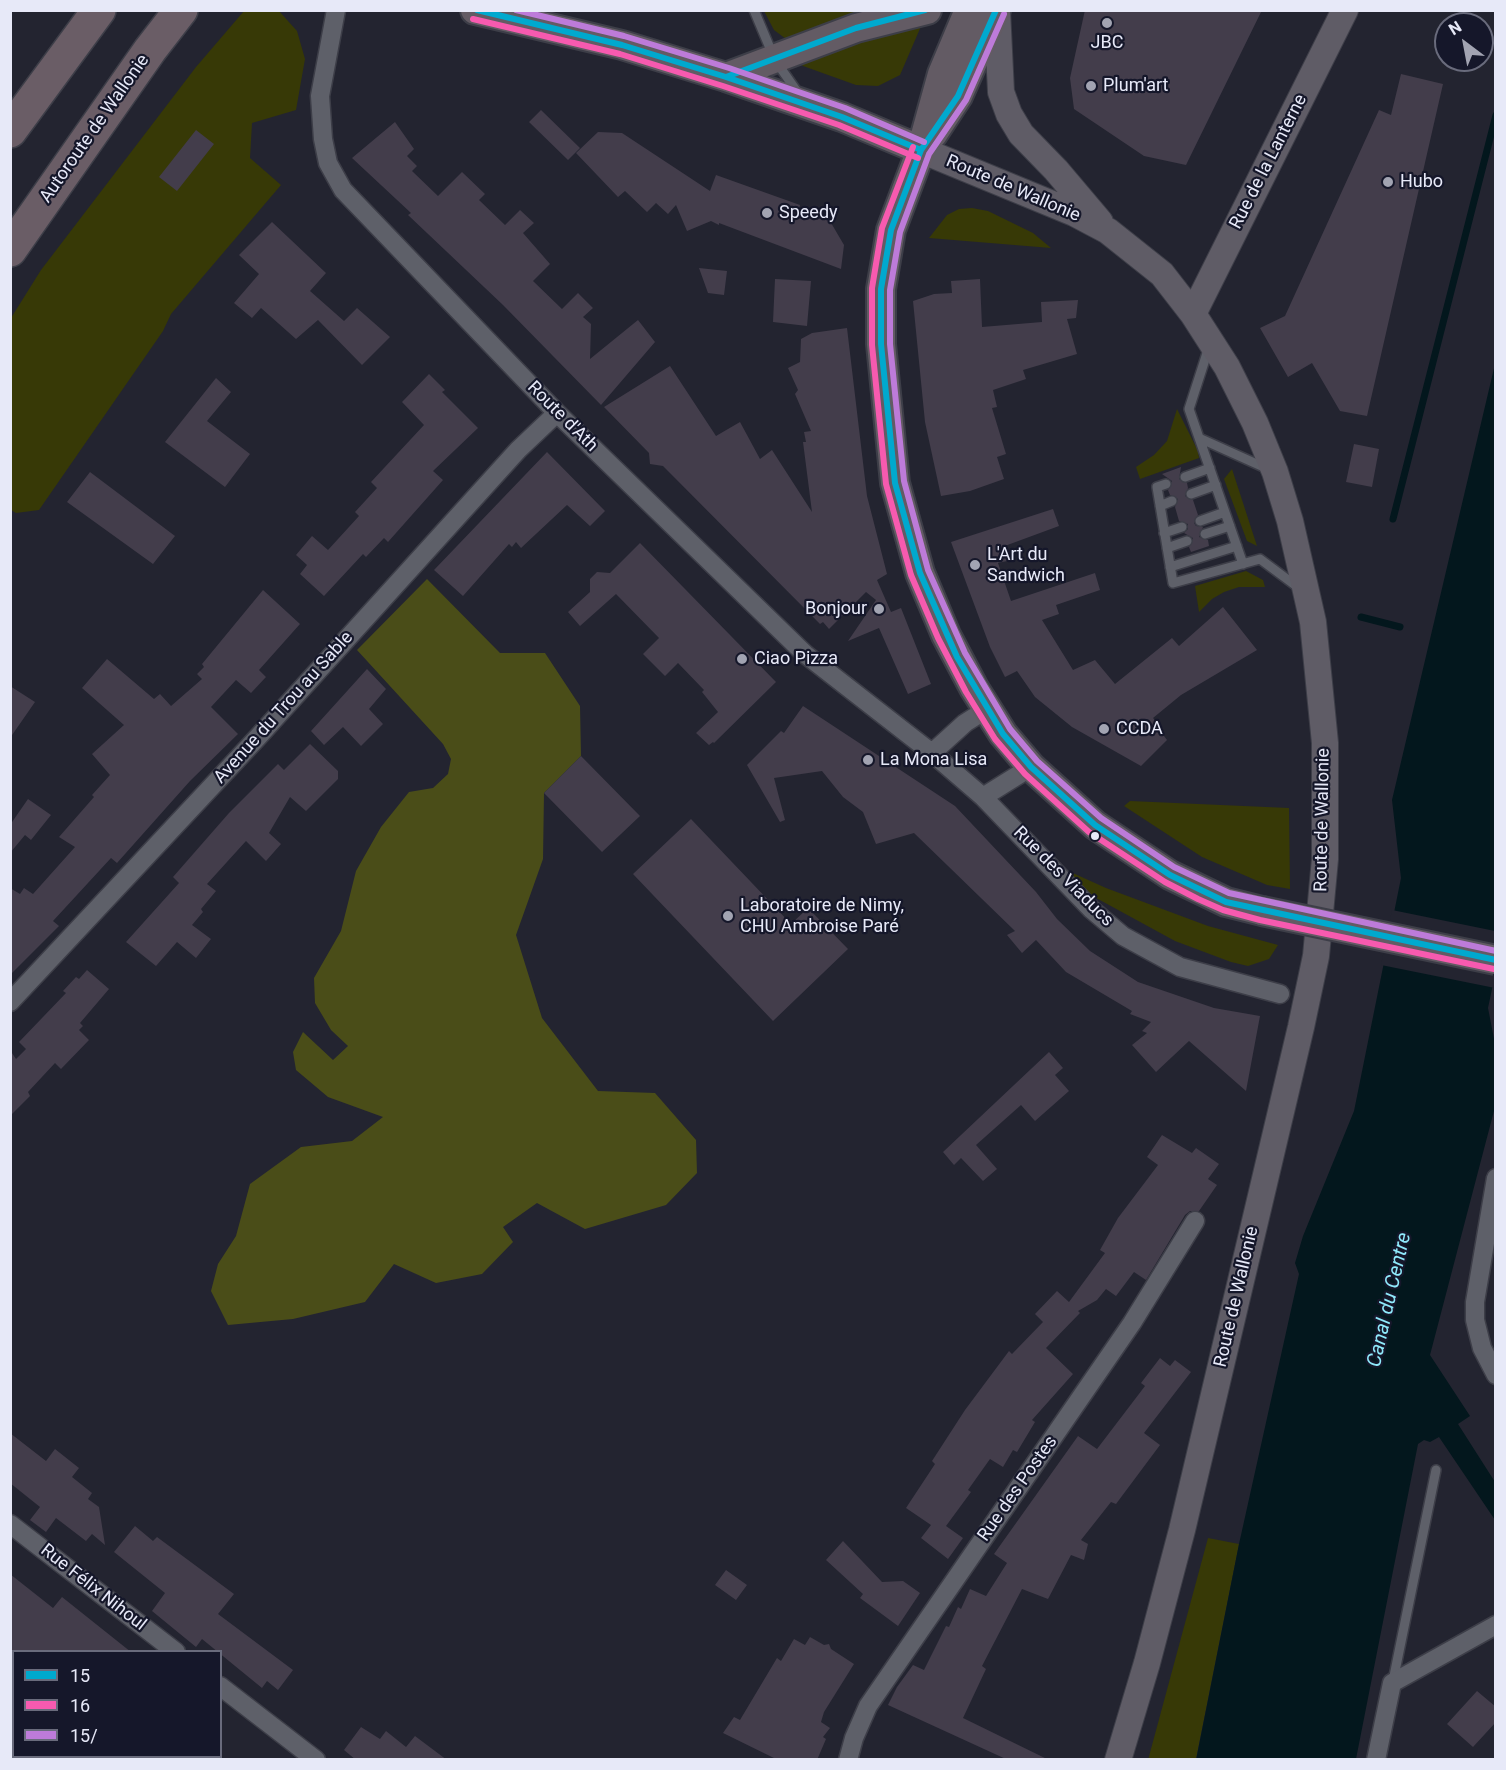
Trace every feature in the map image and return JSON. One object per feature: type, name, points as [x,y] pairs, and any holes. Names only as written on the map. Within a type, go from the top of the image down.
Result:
[{"type":"highway","name":"Autoroute de Wallonie","points":[[10,250],[150,50],[181,10]]},
{"type":"highway","points":[[10,131],[92,19]]},
{"type":"main road","points":[[475,10],[622,45],[726,77],[807,105],[921,150]]},
{"type":"main road","points":[[726,77],[856,28],[927,10]]},
{"type":"main road","points":[[969,10],[939,84],[921,150],[891,230],[881,289],[881,344],[895,483],[920,573],[946,635],[987,709],[1031,768],[1095,825],[1151,863],[1202,891],[1226,902],[1262,911],[1496,960]]},
{"type":"main road","points":[[921,150],[958,96],[997,10]]},
{"type":"main road","points":[[997,10],[1001,92],[1008,114],[1021,134],[1056,170],[1108,231]]},
{"type":"main road","name":"Rue de la Lanterne","points":[[1193,314],[1345,10]]},
{"type":"main road","name":"Route de Wallonie","points":[[921,150],[1049,201],[1108,231],[1162,274],[1211,341],[1255,423],[1275,471],[1308,595],[1325,743],[1325,859],[1316,956],[1179,1541],[1147,1663],[1118,1760]]},
{"type":"street","name":"Route d'Ath","points":[[336,10],[320,96],[323,139],[328,163],[343,190],[557,413],[805,654],[932,753]]},
{"type":"street","name":"Avenue du Trou au Sable","points":[[10,1002],[258,737],[518,450],[557,413]]},
{"type":"street","points":[[932,753],[965,723],[987,709]]},
{"type":"street","name":"Rue des Viaducs","points":[[932,753],[982,797],[1091,909],[1123,936],[1180,967],[1280,994]]},
{"type":"street","points":[[982,797],[1031,768]]},
{"type":"street","points":[[1496,1178],[1475,1302],[1475,1320],[1482,1348],[1496,1375]]},
{"type":"street","name":"Rue des Postes","points":[[848,1760],[854,1738],[868,1706],[1132,1323],[1195,1221]]},
{"type":"street","name":"Rue Félix Nihoul","points":[[10,1524],[173,1650]]},
{"type":"street","points":[[1376,1760],[1392,1683],[1496,1626]]},
{"type":"street","points":[[222,1688],[316,1760]]},
{"type":"lane","points":[[754,10],[775,60],[807,105]]},
{"type":"lane","points":[[1211,341],[1189,409],[1244,564]]},
{"type":"lane","points":[[1200,438],[1275,471]]},
{"type":"lane","points":[[1185,477],[1210,468]]},
{"type":"lane","points":[[1166,484],[1157,487],[1173,583],[1260,559],[1308,595]]},
{"type":"lane","points":[[1191,494],[1216,485]]},
{"type":"lane","points":[[1160,506],[1173,501]]},
{"type":"lane","points":[[1200,521],[1225,512]]},
{"type":"lane","points":[[1205,534],[1230,526]]},
{"type":"lane","points":[[1164,533],[1182,527]]},
{"type":"lane","points":[[1167,548],[1187,541]]},
{"type":"lane","points":[[1170,567],[1237,546]]},
{"type":"lane","points":[[1392,1683],[1436,1470]]},
{"type":"shaded area","points":[[244,11],[279,11],[297,31],[305,59],[296,110],[252,123],[250,158],[281,185],[171,314],[163,331],[39,510],[16,513],[11,510],[11,318],[41,270],[196,67]]},
{"type":"shaded area","points":[[764,11],[893,11],[790,42],[774,30]]},
{"type":"shaded area","points":[[922,24],[900,75],[878,86],[856,85],[803,66],[795,60]]},
{"type":"shaded area","points":[[972,208],[988,211],[1033,233],[1051,248],[929,238],[947,215],[959,209]]},
{"type":"shaded area","points":[[1177,409],[1198,451],[1199,458],[1140,479],[1136,467],[1154,455],[1167,441]]},
{"type":"shaded area","points":[[1232,469],[1257,546],[1247,541],[1224,479]]},
{"type":"shaded area","points":[[1246,571],[1263,580],[1265,587],[1239,587],[1224,592],[1212,599],[1199,612],[1195,586]]},
{"type":"shaded area","points":[[1130,801],[1289,808],[1290,889],[1267,885],[1202,857],[1124,806]]},
{"type":"shaded area","points":[[1055,865],[1106,888],[1208,926],[1278,945],[1269,959],[1248,966],[1231,962],[1175,941],[1076,887]]},
{"type":"shaded area","points":[[1208,1538],[1239,1544],[1196,1759],[1148,1760]]},
{"type":"green space","points":[[427,579],[500,653],[545,653],[580,706],[581,756],[544,793],[543,859],[516,935],[542,1018],[598,1091],[655,1093],[696,1140],[697,1173],[666,1205],[585,1229],[537,1203],[503,1227],[513,1242],[482,1274],[436,1283],[394,1264],[365,1302],[293,1319],[228,1325],[211,1291],[218,1264],[236,1236],[250,1184],[301,1147],[352,1141],[383,1117],[328,1097],[296,1070],[293,1052],[303,1032],[333,1060],[348,1046],[331,1030],[315,1003],[314,978],[341,931],[356,871],[381,827],[409,792],[433,788],[448,774],[451,759],[443,744],[357,650]]},
{"type":"water","name":"Canal du Centre","points":[[1495,364],[1496,970],[1488,1008],[1495,1044],[1495,1107],[1430,1355],[1470,1416],[1458,1424],[1495,1482],[1495,1520],[1439,1437],[1430,1442],[1424,1440],[1418,1444],[1356,1759],[1196,1760],[1239,1544],[1299,1274],[1295,1263],[1303,1236],[1354,1111],[1401,878],[1392,800]]},
{"type":"pier","points":[[1392,910],[1495,931],[1495,988],[1381,965]]},
{"type":"building","points":[[1085,10],[1262,10],[1186,165],[1144,156],[1074,109],[1070,78]]},
{"type":"building","points":[[1401,74],[1443,84],[1367,416],[1340,411],[1312,363],[1288,377],[1260,328],[1285,316],[1379,110],[1391,115]]},
{"type":"building","points":[[541,110],[580,148],[568,160],[529,122]]},
{"type":"building","points":[[395,122],[414,149],[407,156],[417,166],[412,171],[438,196],[462,172],[485,194],[479,200],[505,225],[520,210],[534,223],[523,233],[550,264],[533,281],[562,309],[578,293],[593,308],[583,317],[591,324],[590,359],[638,320],[655,342],[601,405],[503,305],[408,215],[411,213],[352,158]]},
{"type":"building","points":[[196,130],[214,144],[177,191],[159,177]]},
{"type":"building","points":[[598,132],[622,133],[710,191],[716,175],[800,205],[797,215],[827,216],[844,245],[841,269],[711,221],[687,231],[676,205],[668,214],[656,203],[647,212],[625,191],[618,197],[576,153]]},
{"type":"building","points":[[272,222],[326,273],[310,291],[344,321],[357,308],[390,337],[362,365],[318,320],[296,339],[261,308],[252,318],[234,303],[259,274],[239,255]]},
{"type":"building","points":[[699,268],[727,271],[724,295],[708,293]]},
{"type":"building","points":[[775,279],[811,281],[807,326],[773,322]]},
{"type":"building","points":[[980,279],[982,327],[1042,322],[1041,302],[1078,300],[1076,318],[1067,319],[1077,354],[1023,370],[1026,379],[993,390],[997,407],[992,408],[1006,454],[997,457],[1004,479],[970,491],[941,496],[925,422],[913,301],[934,294],[952,293],[951,281]]},
{"type":"building","points":[[847,328],[867,496],[887,574],[877,580],[891,612],[901,608],[931,684],[908,694],[879,628],[848,641],[876,600],[866,592],[829,629],[823,622],[820,624],[663,466],[650,464],[649,453],[604,407],[670,366],[716,436],[740,422],[760,459],[772,450],[812,512],[803,442],[806,442],[804,432],[811,431],[795,394],[798,390],[788,368],[800,362],[801,339],[812,333]]},
{"type":"building","points":[[429,374],[445,390],[442,392],[478,428],[433,471],[443,480],[388,542],[384,538],[366,557],[363,554],[324,596],[300,574],[307,565],[296,555],[312,536],[328,550],[359,516],[355,512],[377,488],[371,482],[424,425],[402,402]]},
{"type":"building","points":[[216,378],[231,392],[207,421],[250,454],[225,487],[165,442]]},
{"type":"building","points":[[1354,444],[1379,449],[1372,487],[1346,482]]},
{"type":"building","points":[[547,452],[605,511],[590,526],[567,505],[521,548],[516,542],[512,547],[509,544],[463,596],[434,570]]},
{"type":"building","points":[[1181,467],[1179,479],[1187,483],[1188,488],[1185,496],[1193,500],[1198,515],[1194,523],[1196,526],[1203,527],[1199,537],[1208,540],[1209,546],[1191,552],[1189,547],[1193,538],[1184,533],[1188,529],[1188,524],[1179,521],[1175,507],[1178,499],[1170,495],[1168,490],[1172,481],[1162,474]]},
{"type":"building","points":[[90,472],[175,536],[153,564],[67,502]]},
{"type":"building","points":[[1053,509],[1059,526],[1002,547],[1007,561],[998,563],[1011,601],[1095,573],[1100,590],[1056,605],[1059,614],[1042,620],[1073,670],[1095,660],[1115,684],[1172,638],[1179,646],[1223,607],[1257,650],[1181,695],[1153,718],[1163,729],[1161,732],[1167,740],[1141,766],[1072,727],[1035,697],[1017,671],[1005,677],[990,647],[951,542]]},
{"type":"building","points":[[640,543],[776,682],[714,743],[709,745],[696,733],[718,712],[702,692],[704,690],[678,663],[665,676],[643,654],[659,638],[616,594],[580,626],[568,612],[590,592],[590,579],[597,572],[610,573]]},
{"type":"building","points":[[263,590],[300,624],[259,670],[266,677],[251,693],[236,680],[211,707],[238,734],[190,781],[117,863],[111,858],[53,921],[59,926],[10,975],[10,888],[20,894],[24,888],[33,894],[75,847],[59,837],[110,775],[92,754],[124,725],[82,688],[107,659],[154,699],[160,694],[171,706],[202,679],[197,674],[204,667],[202,664]]},
{"type":"building","points":[[367,669],[386,689],[369,709],[383,724],[361,746],[343,727],[324,745],[311,731]]},
{"type":"building","points":[[10,686],[35,702],[10,738]]},
{"type":"building","points":[[803,706],[955,806],[1036,892],[1057,919],[1090,951],[1138,982],[1214,1008],[1260,1016],[1246,1091],[1189,1041],[1156,1072],[1132,1045],[1147,1033],[1142,1031],[1151,1022],[1130,1014],[1132,1011],[1066,972],[1036,940],[1022,953],[1007,935],[1015,931],[914,833],[876,844],[863,812],[843,797],[822,771],[774,778],[785,820],[780,822],[747,765],[781,731],[784,733]]},
{"type":"building","points":[[310,744],[338,771],[338,779],[306,811],[290,797],[269,833],[281,844],[266,861],[246,841],[207,884],[216,891],[201,909],[203,912],[192,925],[211,939],[196,958],[177,942],[156,966],[126,942],[179,883],[173,877],[229,813],[278,764],[284,770]]},
{"type":"building","points":[[581,756],[640,816],[602,852],[544,793]]},
{"type":"building","points":[[28,799],[51,815],[31,840],[25,835],[10,853],[10,825]]},
{"type":"building","name":"Laboratoire de Nimy, CHU Ambroise Paré","points":[[691,819],[791,924],[808,908],[848,949],[773,1021],[633,874]]},
{"type":"building","points":[[87,970],[109,989],[80,1023],[83,1026],[79,1030],[89,1040],[61,1069],[55,1063],[28,1092],[30,1096],[10,1116],[10,1050],[16,1059],[26,1049],[19,1042],[66,993],[63,991],[76,977],[79,979]]},
{"type":"building","points":[[1049,1052],[1063,1068],[1055,1075],[1069,1091],[1035,1121],[1021,1105],[976,1145],[997,1169],[983,1181],[961,1158],[954,1165],[943,1152]]},
{"type":"building","points":[[1162,1135],[1192,1153],[1196,1148],[1219,1164],[1208,1179],[1217,1185],[1199,1211],[1190,1211],[1185,1215],[1146,1280],[1134,1272],[1116,1296],[1106,1289],[1097,1300],[1078,1311],[1080,1313],[1046,1348],[1073,1374],[1032,1420],[1035,1422],[1017,1452],[1013,1450],[1003,1467],[990,1459],[968,1490],[971,1492],[946,1526],[963,1538],[948,1559],[921,1538],[931,1525],[906,1508],[935,1464],[932,1461],[965,1410],[1009,1351],[1012,1354],[1043,1322],[1035,1314],[1057,1291],[1069,1302],[1105,1253],[1100,1250],[1118,1218],[1158,1165],[1147,1157]]},
{"type":"building","points":[[1160,1358],[1170,1366],[1175,1360],[1191,1372],[1144,1433],[1160,1445],[1116,1504],[1111,1502],[1081,1540],[1088,1544],[1084,1560],[1071,1555],[1048,1599],[1022,1589],[982,1666],[986,1669],[963,1718],[1049,1760],[1008,1760],[888,1705],[897,1687],[913,1665],[924,1670],[946,1626],[949,1627],[958,1607],[961,1609],[970,1589],[986,1596],[1007,1563],[994,1554],[1078,1436],[1097,1449],[1145,1386],[1141,1383]]},
{"type":"building","points":[[10,1433],[46,1461],[55,1449],[79,1468],[72,1477],[92,1493],[88,1499],[99,1507],[105,1545],[92,1534],[86,1541],[56,1518],[46,1532],[30,1520],[40,1507],[10,1483]]},
{"type":"building","points":[[135,1526],[153,1541],[157,1537],[234,1594],[218,1614],[293,1670],[278,1690],[267,1681],[262,1688],[222,1655],[222,1650],[215,1650],[202,1639],[196,1647],[152,1611],[165,1593],[114,1552]]},
{"type":"building","points":[[843,1541],[882,1582],[903,1581],[920,1593],[898,1626],[860,1598],[863,1594],[826,1560]]},
{"type":"building","points":[[726,1570],[747,1585],[736,1600],[715,1585]]},
{"type":"building","points":[[10,1574],[53,1608],[62,1597],[128,1650],[12,1650],[10,1652]]},
{"type":"building","points":[[810,1637],[824,1645],[829,1644],[831,1649],[854,1664],[824,1712],[821,1722],[830,1728],[823,1737],[826,1739],[817,1760],[778,1760],[723,1733],[734,1717],[740,1720],[777,1658],[781,1661],[794,1639],[805,1645]]},
{"type":"building","points":[[1477,1691],[1496,1707],[1496,1722],[1473,1747],[1447,1724]]},
{"type":"building","points":[[361,1727],[380,1739],[386,1731],[406,1747],[415,1736],[447,1760],[356,1760],[344,1750]]},
{"type":"waterway","points":[[1393,519],[1496,115]]},
{"type":"waterway","points":[[1361,617],[1400,627]]},
{"type":"transit line","name":"15","points":[[477,10],[622,45],[726,77],[842,117],[921,150]]},
{"type":"transit line","name":"15/","points":[[516,10],[624,36],[729,68],[845,108],[924,142]]},
{"type":"transit line","name":"15","points":[[726,77],[856,28],[925,10]]},
{"type":"transit line","name":"15","points":[[996,10],[958,96],[921,150],[891,230],[881,289],[881,344],[895,483],[920,573],[957,657],[1003,734],[1031,767],[1095,825],[1170,875],[1226,902],[1496,960]]},
{"type":"transit line","name":"15/","points":[[1004,14],[966,100],[929,154],[900,232],[890,290],[890,344],[904,481],[928,570],[965,653],[1010,729],[1037,761],[1101,818],[1174,867],[1229,893],[1496,951]]},
{"type":"transit line","name":"16","points":[[473,19],[620,54],[723,86],[839,125],[918,158]]},
{"type":"transit line","name":"16","points":[[913,147],[882,228],[872,288],[872,345],[886,484],[911,575],[938,638],[966,692],[995,739],[1025,774],[1089,832],[1165,882],[1198,899],[1223,910],[1260,920],[1494,969]]},
{"type":"place","name":"JBC","points":[[1107,23]]},
{"type":"place","name":"Plum'art","points":[[1091,86]]},
{"type":"place","name":"Hubo","points":[[1388,182]]},
{"type":"place","name":"Speedy","points":[[767,213]]},
{"type":"place","name":"L'Art du Sandwich","points":[[975,565]]},
{"type":"place","name":"Bonjour","points":[[879,609]]},
{"type":"place","name":"Ciao Pizza","points":[[742,659]]},
{"type":"place","name":"CCDA","points":[[1104,729]]},
{"type":"place","name":"La Mona Lisa","points":[[868,760]]},
{"type":"place","name":"Laboratoire de Nimy, CHU Ambroise Paré","points":[[728,916]]}]
